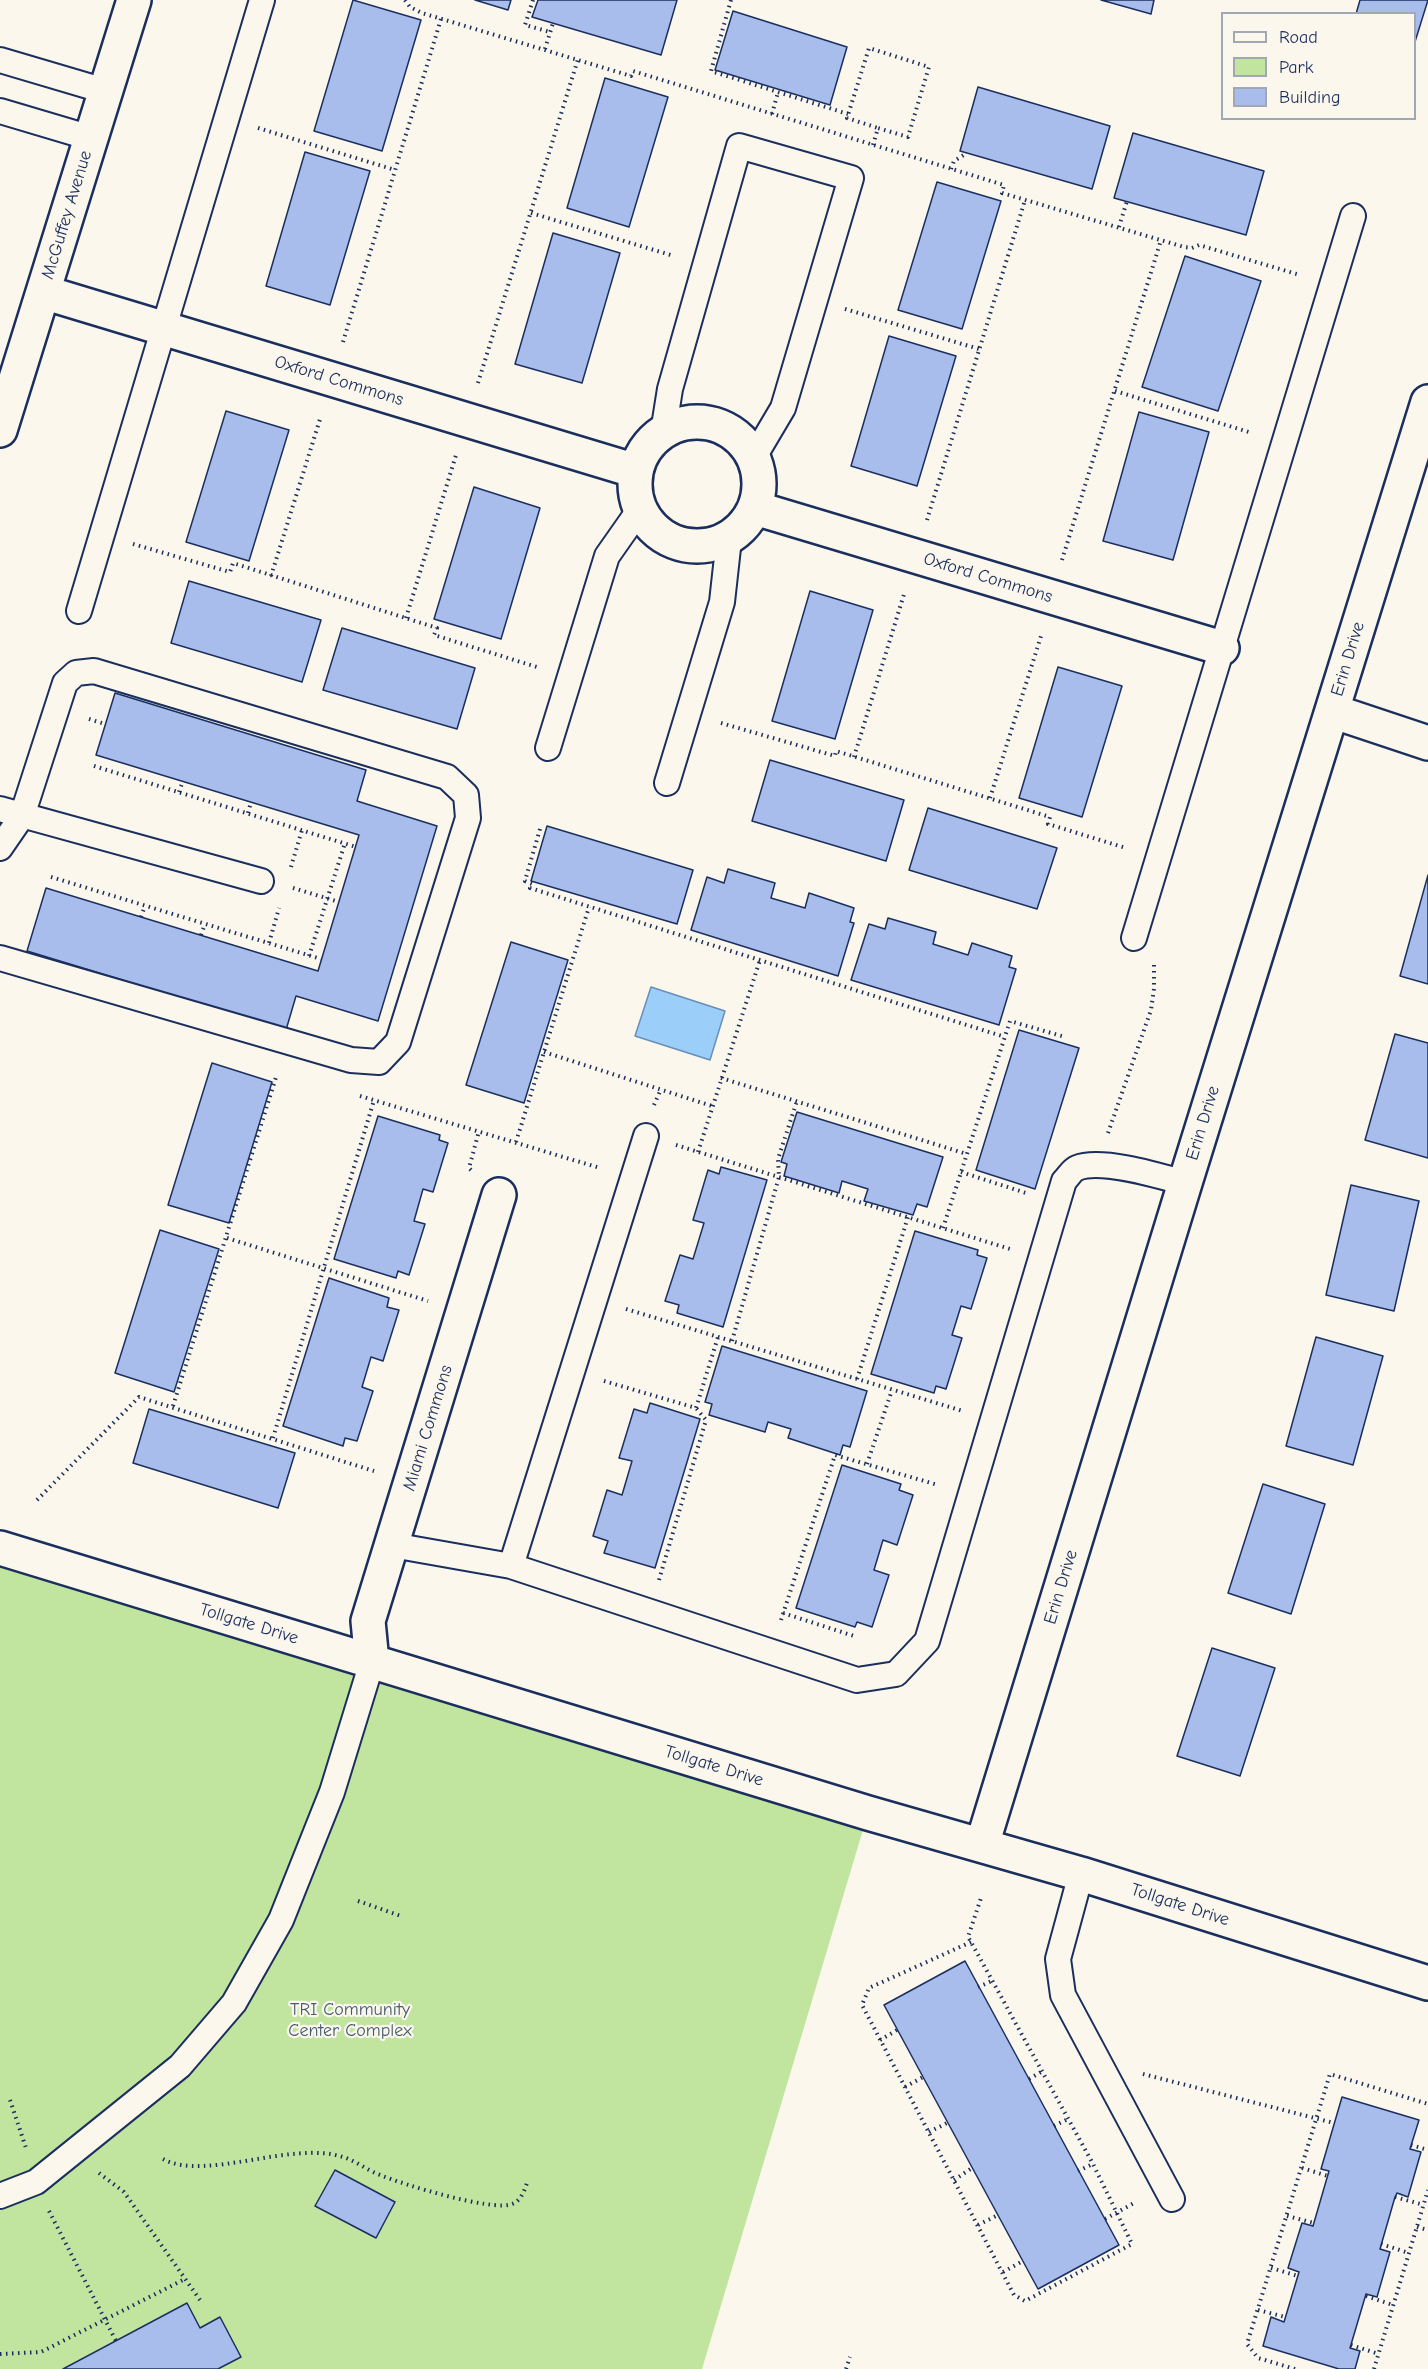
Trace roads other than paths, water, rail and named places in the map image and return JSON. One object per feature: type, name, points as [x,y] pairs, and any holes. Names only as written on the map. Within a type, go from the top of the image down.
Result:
[{"type":"street","name":"McGuffey Avenue","points":[[0,430],[134,0]]},
{"type":"street","name":"Oxford Commons","points":[[43,292],[636,471]]},
{"type":"street","name":"Erin Drive","points":[[982,1845],[1428,402]]},
{"type":"street","points":[[705,422],[722,427],[741,439],[754,457],[760,477],[755,508],[746,524],[729,539],[709,546],[687,546],[666,539],[652,527],[640,509],[635,488],[636,471],[647,447],[663,433],[683,423],[705,422]]},
{"type":"street","name":"Oxford Commons","points":[[755,508],[1222,648]]},
{"type":"street","points":[[1332,711],[1428,743]]},
{"type":"street","name":"Miami Commons","points":[[372,1662],[368,1621],[499,1195]]},
{"type":"street","name":"Tollgate Drive","points":[[0,1548],[868,1813],[1081,1874],[1428,1983]]},
{"type":"lane","points":[[79,611],[262,0]]},
{"type":"lane","points":[[0,60],[105,91]]},
{"type":"lane","points":[[0,111],[91,138]]},
{"type":"lane","points":[[663,433],[670,389],[740,146],[851,178],[783,408],[754,457]]},
{"type":"lane","points":[[1136,934],[1353,216]]},
{"type":"lane","points":[[548,748],[607,556],[640,509]]},
{"type":"lane","points":[[667,783],[722,602],[729,539]]},
{"type":"lane","points":[[0,848],[11,813],[65,683],[76,673],[94,671],[447,777],[466,795],[468,818],[398,1042],[379,1062],[351,1060],[0,958]]},
{"type":"lane","points":[[11,813],[261,881]]},
{"type":"lane","points":[[511,1566],[646,1136]]},
{"type":"lane","points":[[392,1545],[511,1566],[857,1680],[897,1674],[927,1641],[1064,1181],[1076,1168],[1097,1165],[1146,1172],[1185,1183]]},
{"type":"lane","points":[[0,2196],[36,2182],[180,2066],[234,2003],[281,1920],[332,1792],[372,1662]]},
{"type":"lane","points":[[1081,1874],[1058,1959],[1063,1995],[1172,2199]]},
{"type":"water","points":[[651,987],[725,1011],[710,1060],[635,1036]]},
{"type":"park label","name":"TRI Community Center Complex","points":[[350,2020]]}]
